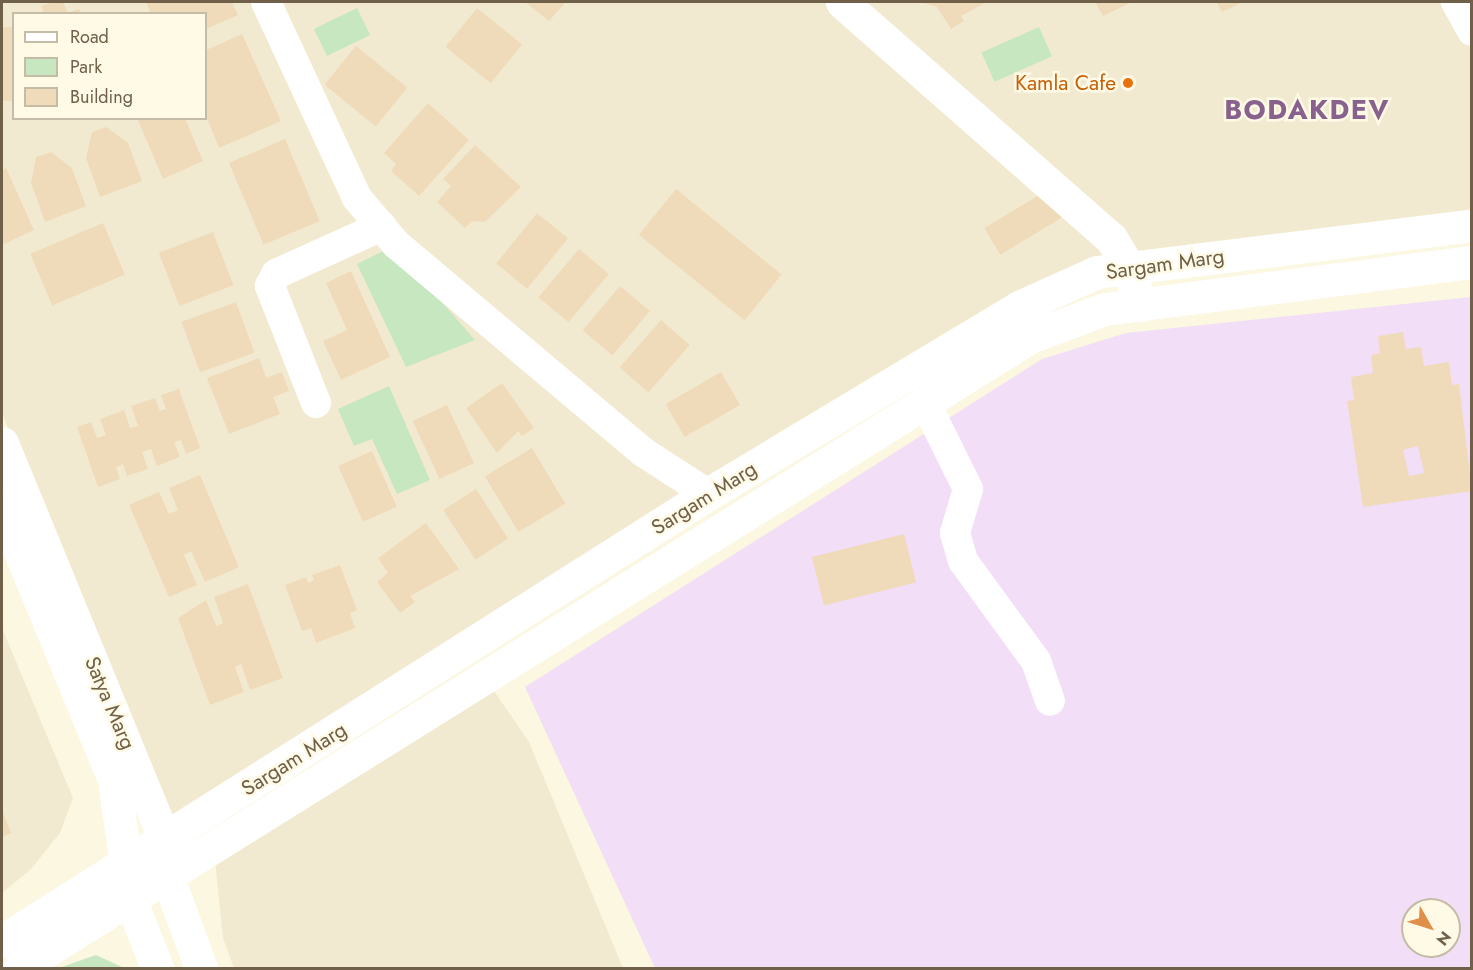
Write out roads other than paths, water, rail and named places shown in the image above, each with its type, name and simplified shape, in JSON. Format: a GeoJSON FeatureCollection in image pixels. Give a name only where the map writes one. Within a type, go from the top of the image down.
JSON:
{"type":"FeatureCollection","features":[{"type":"Feature","properties":{"kind":"main road"},"geometry":{"type":"LineString","coordinates":[[842,2],[1093,219],[1121,250],[1140,305]]}},
{"type":"Feature","properties":{"kind":"main road","name":"Sargam Marg"},"geometry":{"type":"LineString","coordinates":[[2,941],[165,840],[708,494],[1019,307],[1097,273],[1472,225]]}},
{"type":"Feature","properties":{"kind":"main road","name":"Sargam Marg"},"geometry":{"type":"LineString","coordinates":[[19,969],[168,878],[1030,337],[1104,309],[1472,262]]}},
{"type":"Feature","properties":{"kind":"main road","name":"Satya Marg"},"geometry":{"type":"LineString","coordinates":[[2,443],[165,840],[168,878],[201,969]]}},
{"type":"Feature","properties":{"kind":"main road","name":"Satya Marg"},"geometry":{"type":"LineString","coordinates":[[2,508],[114,780],[128,863],[131,901],[157,969]]}},
{"type":"Feature","properties":{"kind":"street"},"geometry":{"type":"LineString","coordinates":[[266,2],[352,188],[382,226],[643,452],[708,494]]}},
{"type":"Feature","properties":{"kind":"street"},"geometry":{"type":"LineString","coordinates":[[1456,2],[1472,31]]}},
{"type":"Feature","properties":{"kind":"street"},"geometry":{"type":"LineString","coordinates":[[316,403],[270,286],[276,274],[382,226]]}},
{"type":"Feature","properties":{"kind":"street"},"geometry":{"type":"LineString","coordinates":[[925,402],[968,489],[955,533],[963,561],[1036,661],[1050,700]]}},
{"type":"Feature","properties":{"kind":"place","name":"Kamla Cafe"},"geometry":{"type":"Point","coordinates":[1128,83]}},
{"type":"Feature","properties":{"kind":"district","name":"BODAKDEV"},"geometry":{"type":"Point","coordinates":[1307,110]}}]}
